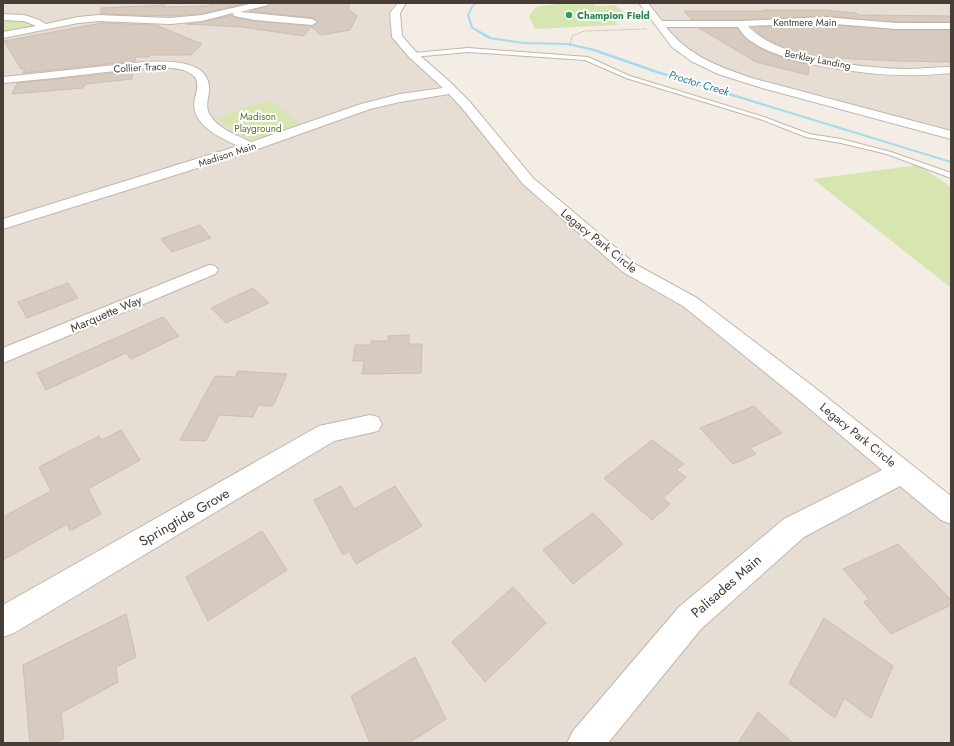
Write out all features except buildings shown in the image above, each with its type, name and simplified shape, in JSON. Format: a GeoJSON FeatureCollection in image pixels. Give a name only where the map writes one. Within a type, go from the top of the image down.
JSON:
{"type":"FeatureCollection","features":[{"type":"Feature","properties":{"kind":"street"},"geometry":{"type":"LineString","coordinates":[[3,35],[99,18],[170,21],[202,18],[265,3]]}},
{"type":"Feature","properties":{"kind":"street","name":"Legacy Park Circle"},"geometry":{"type":"LineString","coordinates":[[402,3],[396,13],[397,38],[466,105],[528,181],[630,268],[690,302],[806,392],[951,512]]}},
{"type":"Feature","properties":{"kind":"street"},"geometry":{"type":"LineString","coordinates":[[643,3],[659,24],[663,32],[681,50],[711,67],[731,75],[951,135]]}},
{"type":"Feature","properties":{"kind":"street"},"geometry":{"type":"LineString","coordinates":[[230,12],[255,17],[312,22]]}},
{"type":"Feature","properties":{"kind":"street"},"geometry":{"type":"LineString","coordinates":[[3,17],[21,17],[35,21],[44,27]]}},
{"type":"Feature","properties":{"kind":"street","name":"Kentmere Main"},"geometry":{"type":"LineString","coordinates":[[659,24],[741,24],[824,20],[896,26],[951,26]]}},
{"type":"Feature","properties":{"kind":"street","name":"Berkley Landing"},"geometry":{"type":"LineString","coordinates":[[741,24],[753,38],[768,47],[788,54],[908,76],[951,70]]}},
{"type":"Feature","properties":{"kind":"street","name":"Collier Trace"},"geometry":{"type":"LineString","coordinates":[[3,80],[134,66],[162,65],[185,67],[199,72],[203,78],[203,90],[199,102],[204,117],[213,126],[250,147]]}},
{"type":"Feature","properties":{"kind":"street","name":"Madison Main"},"geometry":{"type":"LineString","coordinates":[[3,224],[117,190],[382,102],[413,95],[452,90]]}},
{"type":"Feature","properties":{"kind":"street","name":"Marquette Way"},"geometry":{"type":"LineString","coordinates":[[3,356],[86,323],[209,270]]}},
{"type":"Feature","properties":{"kind":"street","name":"Springtide Grove"},"geometry":{"type":"LineString","coordinates":[[3,622],[328,433],[370,424]]}},
{"type":"Feature","properties":{"kind":"street","name":"Palisades Main"},"geometry":{"type":"LineString","coordinates":[[585,743],[690,618],[794,528],[902,472]]}},
{"type":"Feature","properties":{"kind":"lane"},"geometry":{"type":"LineString","coordinates":[[414,55],[468,50],[586,58],[628,77],[762,118],[808,136],[841,141],[889,153],[951,176]]}},
{"type":"Feature","properties":{"kind":"path"},"geometry":{"type":"LineString","coordinates":[[570,42],[572,36],[585,31],[648,30]]}},
{"type":"Feature","properties":{"kind":"shaded area"},"geometry":{"type":"Polygon","coordinates":[[[3,3],[395,3],[390,12],[390,29],[496,143],[546,207],[645,276],[951,514],[951,743],[3,743],[3,3]]]}},
{"type":"Feature","properties":{"kind":"shaded area"},"geometry":{"type":"Polygon","coordinates":[[[641,3],[951,3],[951,135],[740,78],[690,57],[655,26],[641,3]]]}},
{"type":"Feature","properties":{"kind":"green space","name":"Champion Field"},"geometry":{"type":"Polygon","coordinates":[[[565,3],[594,3],[596,6],[614,5],[626,13],[608,14],[618,25],[535,29],[529,16],[536,7],[565,3]]]}},
{"type":"Feature","properties":{"kind":"green space"},"geometry":{"type":"Polygon","coordinates":[[[3,19],[24,21],[32,27],[3,34],[3,19]]]}},
{"type":"Feature","properties":{"kind":"green space","name":"Madison Playground"},"geometry":{"type":"Polygon","coordinates":[[[270,100],[302,125],[259,139],[248,139],[216,118],[270,100]]]}},
{"type":"Feature","properties":{"kind":"green space"},"geometry":{"type":"Polygon","coordinates":[[[918,165],[951,187],[951,288],[813,179],[918,165]]]}},
{"type":"Feature","properties":{"kind":"waterway","name":"Proctor Creek"},"geometry":{"type":"LineString","coordinates":[[476,3],[468,15],[472,27],[490,38],[523,43],[568,44],[594,50],[657,72],[951,162]]}},
{"type":"Feature","properties":{"kind":"place","name":"Champion Field"},"geometry":{"type":"Point","coordinates":[569,15]}}]}
